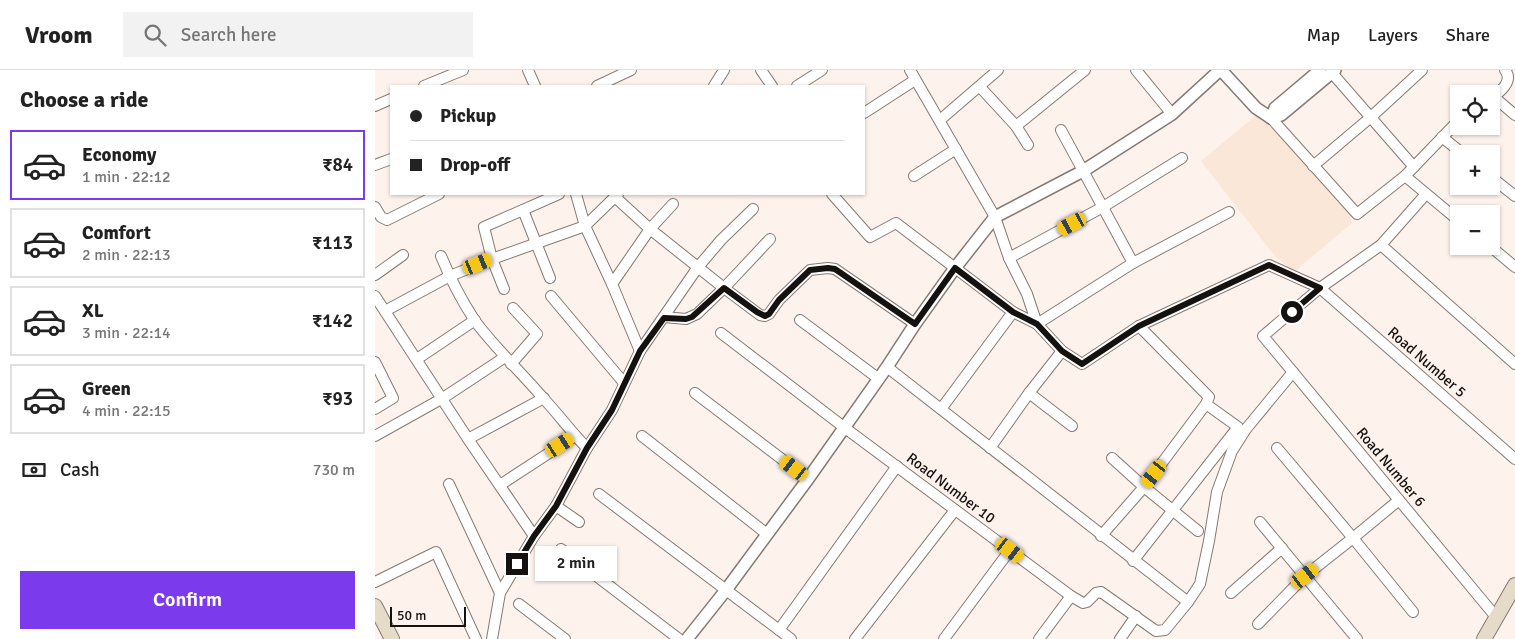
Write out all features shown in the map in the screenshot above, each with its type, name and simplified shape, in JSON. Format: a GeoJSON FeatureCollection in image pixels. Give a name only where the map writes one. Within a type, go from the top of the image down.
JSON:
{"type":"FeatureCollection","features":[{"type":"Feature","properties":{"kind":"main road"},"geometry":{"type":"LineString","coordinates":[[1484,639],[1515,585]]}},
{"type":"Feature","properties":{"kind":"main road"},"geometry":{"type":"LineString","coordinates":[[376,609],[391,639]]}},
{"type":"Feature","properties":{"kind":"street"},"geometry":{"type":"LineString","coordinates":[[426,85],[463,70]]}},
{"type":"Feature","properties":{"kind":"street"},"geometry":{"type":"LineString","coordinates":[[528,70],[535,85]]}},
{"type":"Feature","properties":{"kind":"street"},"geometry":{"type":"LineString","coordinates":[[599,85],[631,70]]}},
{"type":"Feature","properties":{"kind":"street"},"geometry":{"type":"LineString","coordinates":[[715,85],[724,70]]}},
{"type":"Feature","properties":{"kind":"street"},"geometry":{"type":"LineString","coordinates":[[761,70],[771,85]]}},
{"type":"Feature","properties":{"kind":"street"},"geometry":{"type":"LineString","coordinates":[[799,85],[822,70]]}},
{"type":"Feature","properties":{"kind":"street"},"geometry":{"type":"LineString","coordinates":[[910,70],[995,217],[1009,258],[1027,294],[1037,324]]}},
{"type":"Feature","properties":{"kind":"street"},"geometry":{"type":"LineString","coordinates":[[940,120],[998,70]]}},
{"type":"Feature","properties":{"kind":"street"},"geometry":{"type":"LineString","coordinates":[[1016,126],[1085,70]]}},
{"type":"Feature","properties":{"kind":"street"},"geometry":{"type":"LineString","coordinates":[[1136,70],[1172,114]]}},
{"type":"Feature","properties":{"kind":"street"},"geometry":{"type":"LineString","coordinates":[[687,639],[726,590],[808,479],[879,380],[915,324],[995,217],[1083,171],[1172,114],[1221,70],[1256,108],[1271,118],[1357,214],[1405,176],[1450,129]]}},
{"type":"Feature","properties":{"kind":"street"},"geometry":{"type":"LineString","coordinates":[[1271,118],[1275,108],[1320,70]]}},
{"type":"Feature","properties":{"kind":"street"},"geometry":{"type":"LineString","coordinates":[[1313,166],[1371,117],[1422,70]]}},
{"type":"Feature","properties":{"kind":"street"},"geometry":{"type":"LineString","coordinates":[[1500,91],[1509,80],[1508,73],[1505,70]]}},
{"type":"Feature","properties":{"kind":"street"},"geometry":{"type":"LineString","coordinates":[[1271,118],[1281,115],[1334,71],[1414,166]]}},
{"type":"Feature","properties":{"kind":"street"},"geometry":{"type":"LineString","coordinates":[[865,112],[915,80]]}},
{"type":"Feature","properties":{"kind":"street"},"geometry":{"type":"LineString","coordinates":[[980,86],[1016,126],[1028,145]]}},
{"type":"Feature","properties":{"kind":"street"},"geometry":{"type":"LineString","coordinates":[[375,106],[390,99]]}},
{"type":"Feature","properties":{"kind":"street"},"geometry":{"type":"LineString","coordinates":[[1500,103],[1515,115]]}},
{"type":"Feature","properties":{"kind":"street"},"geometry":{"type":"LineString","coordinates":[[1061,130],[1133,263]]}},
{"type":"Feature","properties":{"kind":"street"},"geometry":{"type":"LineString","coordinates":[[1442,137],[1452,145]]}},
{"type":"Feature","properties":{"kind":"street"},"geometry":{"type":"LineString","coordinates":[[914,176],[956,149]]}},
{"type":"Feature","properties":{"kind":"street"},"geometry":{"type":"LineString","coordinates":[[375,166],[390,158]]}},
{"type":"Feature","properties":{"kind":"street"},"geometry":{"type":"LineString","coordinates":[[1009,258],[1103,206],[1182,158]]}},
{"type":"Feature","properties":{"kind":"street"},"geometry":{"type":"LineString","coordinates":[[1405,176],[1450,214]]}},
{"type":"Feature","properties":{"kind":"street"},"geometry":{"type":"LineString","coordinates":[[1500,184],[1515,196]]}},
{"type":"Feature","properties":{"kind":"street"},"geometry":{"type":"LineString","coordinates":[[1320,288],[1381,245],[1426,194]]}},
{"type":"Feature","properties":{"kind":"street"},"geometry":{"type":"LineString","coordinates":[[375,207],[381,216],[387,220],[437,195]]}},
{"type":"Feature","properties":{"kind":"street"},"geometry":{"type":"LineString","coordinates":[[504,289],[492,259],[484,227],[557,195]]}},
{"type":"Feature","properties":{"kind":"street"},"geometry":{"type":"LineString","coordinates":[[576,195],[585,226],[640,351]]}},
{"type":"Feature","properties":{"kind":"street"},"geometry":{"type":"LineString","coordinates":[[385,311],[449,276],[585,226],[617,195],[650,229],[724,288],[765,316],[810,270],[828,268],[835,269],[915,324]]}},
{"type":"Feature","properties":{"kind":"street"},"geometry":{"type":"LineString","coordinates":[[834,195],[871,237],[896,223],[1013,312],[1037,324],[1062,351],[990,448]]}},
{"type":"Feature","properties":{"kind":"street"},"geometry":{"type":"LineString","coordinates":[[612,284],[650,229],[673,204]]}},
{"type":"Feature","properties":{"kind":"street"},"geometry":{"type":"LineString","coordinates":[[492,639],[500,593],[534,536],[556,506],[587,448],[612,410],[640,351],[699,267],[721,240],[753,209]]}},
{"type":"Feature","properties":{"kind":"street"},"geometry":{"type":"LineString","coordinates":[[523,210],[549,278]]}},
{"type":"Feature","properties":{"kind":"street"},"geometry":{"type":"LineString","coordinates":[[1037,324],[1133,263],[1229,212]]}},
{"type":"Feature","properties":{"kind":"street"},"geometry":{"type":"LineString","coordinates":[[664,318],[686,319],[692,317],[724,288],[770,239]]}},
{"type":"Feature","properties":{"kind":"street"},"geometry":{"type":"LineString","coordinates":[[1381,245],[1515,364]]}},
{"type":"Feature","properties":{"kind":"street"},"geometry":{"type":"LineString","coordinates":[[1500,254],[1515,267]]}},
{"type":"Feature","properties":{"kind":"street"},"geometry":{"type":"LineString","coordinates":[[375,275],[403,255]]}},
{"type":"Feature","properties":{"kind":"street"},"geometry":{"type":"LineString","coordinates":[[441,256],[449,276],[475,320],[508,360],[587,448]]}},
{"type":"Feature","properties":{"kind":"street","name":"Road Number 5"},"geometry":{"type":"LineString","coordinates":[[1062,351],[1082,364],[1139,326],[1269,265],[1320,288],[1515,459]]}},
{"type":"Feature","properties":{"kind":"street","name":"Road Number 6"},"geometry":{"type":"LineString","coordinates":[[1320,288],[1263,336],[1496,617]]}},
{"type":"Feature","properties":{"kind":"street"},"geometry":{"type":"LineString","coordinates":[[375,296],[534,536]]}},
{"type":"Feature","properties":{"kind":"street"},"geometry":{"type":"LineString","coordinates":[[551,296],[624,383]]}},
{"type":"Feature","properties":{"kind":"street"},"geometry":{"type":"LineString","coordinates":[[375,436],[508,360],[537,334],[513,308]]}},
{"type":"Feature","properties":{"kind":"street"},"geometry":{"type":"LineString","coordinates":[[941,409],[1013,312]]}},
{"type":"Feature","properties":{"kind":"street"},"geometry":{"type":"LineString","coordinates":[[417,359],[475,320]]}},
{"type":"Feature","properties":{"kind":"street"},"geometry":{"type":"LineString","coordinates":[[800,320],[879,380]]}},
{"type":"Feature","properties":{"kind":"street"},"geometry":{"type":"LineString","coordinates":[[1101,536],[1144,488],[1206,404],[1209,397],[1139,326]]}},
{"type":"Feature","properties":{"kind":"street","name":"Road Number 10"},"geometry":{"type":"LineString","coordinates":[[721,333],[1071,596]]}},
{"type":"Feature","properties":{"kind":"street"},"geometry":{"type":"LineString","coordinates":[[375,362],[393,398],[375,409]]}},
{"type":"Feature","properties":{"kind":"street"},"geometry":{"type":"LineString","coordinates":[[887,367],[1133,561],[1188,602]]}},
{"type":"Feature","properties":{"kind":"street"},"geometry":{"type":"LineString","coordinates":[[1039,639],[1071,596],[1083,603],[1087,602],[1096,593],[1101,592],[1155,631],[1165,630],[1200,584],[1217,492],[1232,451],[1246,429],[1293,372]]}},
{"type":"Feature","properties":{"kind":"street"},"geometry":{"type":"LineString","coordinates":[[695,393],[808,479]]}},
{"type":"Feature","properties":{"kind":"street"},"geometry":{"type":"LineString","coordinates":[[1029,393],[1072,426]]}},
{"type":"Feature","properties":{"kind":"street"},"geometry":{"type":"LineString","coordinates":[[468,439],[543,398]]}},
{"type":"Feature","properties":{"kind":"street"},"geometry":{"type":"LineString","coordinates":[[1133,561],[1237,427],[1206,404]]}},
{"type":"Feature","properties":{"kind":"street"},"geometry":{"type":"LineString","coordinates":[[500,485],[575,436]]}},
{"type":"Feature","properties":{"kind":"street"},"geometry":{"type":"LineString","coordinates":[[642,436],[767,534]]}},
{"type":"Feature","properties":{"kind":"street"},"geometry":{"type":"LineString","coordinates":[[1277,448],[1413,612]]}},
{"type":"Feature","properties":{"kind":"street"},"geometry":{"type":"LineString","coordinates":[[1112,458],[1144,488],[1198,531]]}},
{"type":"Feature","properties":{"kind":"street"},"geometry":{"type":"LineString","coordinates":[[779,630],[897,466]]}},
{"type":"Feature","properties":{"kind":"street"},"geometry":{"type":"LineString","coordinates":[[449,484],[500,593]]}},
{"type":"Feature","properties":{"kind":"street"},"geometry":{"type":"LineString","coordinates":[[599,494],[791,639]]}},
{"type":"Feature","properties":{"kind":"street"},"geometry":{"type":"LineString","coordinates":[[1259,624],[1305,576],[1399,500]]}},
{"type":"Feature","properties":{"kind":"street"},"geometry":{"type":"LineString","coordinates":[[556,506],[579,522]]}},
{"type":"Feature","properties":{"kind":"street"},"geometry":{"type":"LineString","coordinates":[[855,639],[955,510]]}},
{"type":"Feature","properties":{"kind":"street"},"geometry":{"type":"LineString","coordinates":[[1260,522],[1357,639]]}},
{"type":"Feature","properties":{"kind":"street"},"geometry":{"type":"LineString","coordinates":[[1231,593],[1282,548]]}},
{"type":"Feature","properties":{"kind":"street"},"geometry":{"type":"LineString","coordinates":[[561,549],[679,639]]}},
{"type":"Feature","properties":{"kind":"street"},"geometry":{"type":"LineString","coordinates":[[944,639],[1010,550]]}},
{"type":"Feature","properties":{"kind":"street"},"geometry":{"type":"LineString","coordinates":[[375,582],[436,552],[476,639]]}},
{"type":"Feature","properties":{"kind":"street"},"geometry":{"type":"LineString","coordinates":[[519,604],[565,639]]}},
{"type":"Feature","properties":{"kind":"street"},"geometry":{"type":"LineString","coordinates":[[1120,639],[1136,616]]}},
{"type":"Feature","properties":{"kind":"shaded area"},"geometry":{"type":"Polygon","coordinates":[[[1255,116],[1269,119],[1350,215],[1352,223],[1294,272],[1274,255],[1201,161],[1255,116]]]}},
{"type":"Feature","properties":{"kind":"route"},"geometry":{"type":"LineString","coordinates":[[517,564],[534,536],[556,506],[587,448],[612,410],[640,351],[664,318],[686,319],[692,317],[724,288],[760,315],[765,316],[810,270],[820,268],[835,269],[915,324],[955,268],[1013,312],[1037,324],[1062,351],[1082,364],[1139,326],[1269,265],[1320,288],[1292,312]]}}]}
